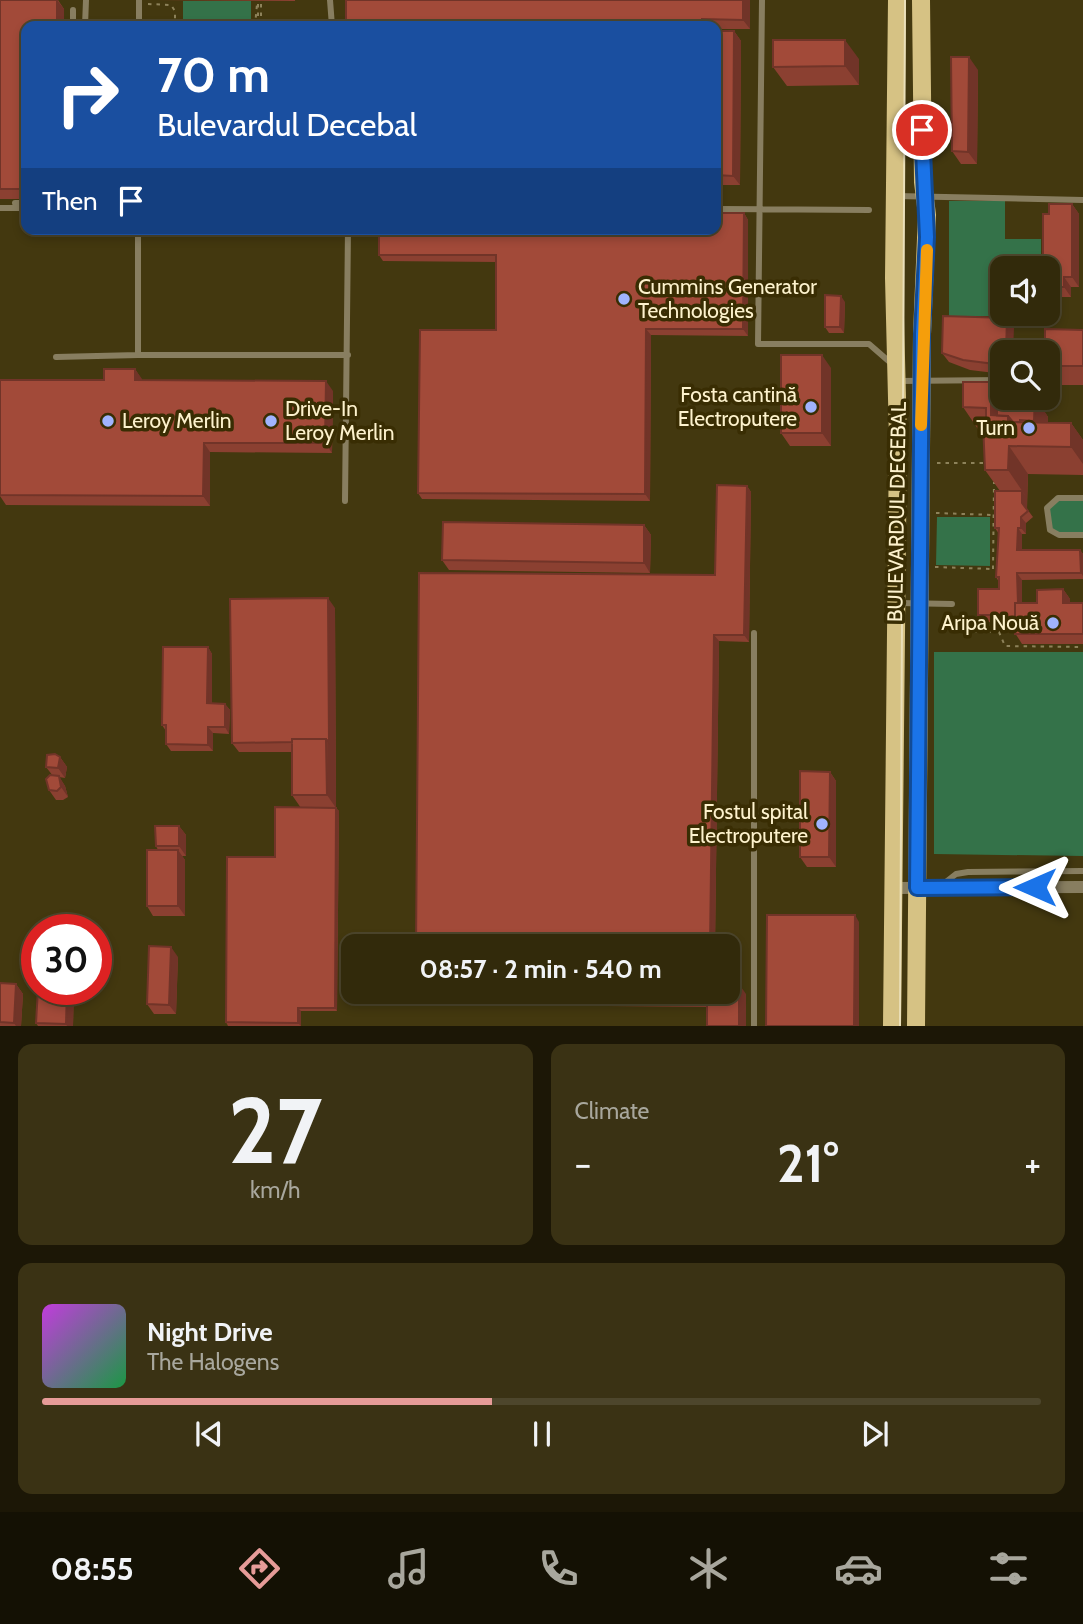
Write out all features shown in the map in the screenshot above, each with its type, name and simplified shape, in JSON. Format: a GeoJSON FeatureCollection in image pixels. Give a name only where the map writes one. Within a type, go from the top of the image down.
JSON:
{"type":"FeatureCollection","features":[{"type":"Feature","properties":{"kind":"main road","name":"BULEVARDUL DECEBAL"},"geometry":{"type":"LineString","coordinates":[[892,1026],[897,603],[897,0]]}},
{"type":"Feature","properties":{"kind":"main road","name":"BULEVARDUL DECEBAL"},"geometry":{"type":"LineString","coordinates":[[916,1026],[921,381],[926,281],[921,0]]}},
{"type":"Feature","properties":{"kind":"street"},"geometry":{"type":"LineString","coordinates":[[894,888],[1083,887]]}},
{"type":"Feature","properties":{"kind":"lane"},"geometry":{"type":"LineString","coordinates":[[85,21],[86,0]]}},
{"type":"Feature","properties":{"kind":"lane"},"geometry":{"type":"LineString","coordinates":[[139,0],[139,21]]}},
{"type":"Feature","properties":{"kind":"lane"},"geometry":{"type":"LineString","coordinates":[[330,0],[332,21]]}},
{"type":"Feature","properties":{"kind":"lane"},"geometry":{"type":"LineString","coordinates":[[762,0],[758,344],[869,344],[896,374],[921,381],[990,380]]}},
{"type":"Feature","properties":{"kind":"lane"},"geometry":{"type":"LineString","coordinates":[[73,10],[73,21]]}},
{"type":"Feature","properties":{"kind":"lane"},"geometry":{"type":"LineString","coordinates":[[895,196],[1083,200]]}},
{"type":"Feature","properties":{"kind":"lane"},"geometry":{"type":"LineString","coordinates":[[15,203],[21,205]]}},
{"type":"Feature","properties":{"kind":"lane"},"geometry":{"type":"LineString","coordinates":[[0,208],[21,206]]}},
{"type":"Feature","properties":{"kind":"lane"},"geometry":{"type":"LineString","coordinates":[[721,209],[869,211]]}},
{"type":"Feature","properties":{"kind":"lane"},"geometry":{"type":"LineString","coordinates":[[138,235],[138,355]]}},
{"type":"Feature","properties":{"kind":"lane"},"geometry":{"type":"LineString","coordinates":[[345,501],[348,235]]}},
{"type":"Feature","properties":{"kind":"lane"},"geometry":{"type":"LineString","coordinates":[[56,357],[348,355]]}},
{"type":"Feature","properties":{"kind":"lane"},"geometry":{"type":"LineString","coordinates":[[1083,498],[1058,498],[1047,508],[1046,517],[1050,530],[1059,535],[1083,535]]}},
{"type":"Feature","properties":{"kind":"lane"},"geometry":{"type":"LineString","coordinates":[[897,603],[952,604]]}},
{"type":"Feature","properties":{"kind":"lane"},"geometry":{"type":"LineString","coordinates":[[754,633],[754,1026]]}},
{"type":"Feature","properties":{"kind":"lane"},"geometry":{"type":"LineString","coordinates":[[940,888],[956,874],[968,872],[1083,871]]}},
{"type":"Feature","properties":{"kind":"path"},"geometry":{"type":"LineString","coordinates":[[147,0],[147,4],[171,5],[175,11],[175,21]]}},
{"type":"Feature","properties":{"kind":"path"},"geometry":{"type":"LineString","coordinates":[[255,21],[255,4],[258,4],[258,17],[261,17],[261,0]]}},
{"type":"Feature","properties":{"kind":"path"},"geometry":{"type":"LineString","coordinates":[[937,463],[994,463]]}},
{"type":"Feature","properties":{"kind":"path"},"geometry":{"type":"LineString","coordinates":[[993,569],[994,476]]}},
{"type":"Feature","properties":{"kind":"path"},"geometry":{"type":"LineString","coordinates":[[928,513],[1000,515]]}},
{"type":"Feature","properties":{"kind":"path"},"geometry":{"type":"LineString","coordinates":[[927,567],[1000,569]]}},
{"type":"Feature","properties":{"kind":"path"},"geometry":{"type":"LineString","coordinates":[[952,618],[961,629],[971,632],[999,632],[1005,646],[1083,647]]}},
{"type":"Feature","properties":{"kind":"green space"},"geometry":{"type":"Polygon","coordinates":[[[183,1],[251,1],[251,21],[183,21],[183,1]]]}},
{"type":"Feature","properties":{"kind":"green space"},"geometry":{"type":"Polygon","coordinates":[[[949,201],[1005,201],[1005,239],[1041,239],[1041,256],[990,256],[990,316],[949,316],[949,201]]]}},
{"type":"Feature","properties":{"kind":"green space"},"geometry":{"type":"Polygon","coordinates":[[[1058,498],[1083,498],[1083,535],[1059,535],[1050,530],[1047,508],[1058,498]]]}},
{"type":"Feature","properties":{"kind":"green space"},"geometry":{"type":"Polygon","coordinates":[[[937,517],[990,517],[990,566],[936,565],[937,517]]]}},
{"type":"Feature","properties":{"kind":"green space"},"geometry":{"type":"Polygon","coordinates":[[[934,652],[1083,652],[1083,856],[934,854],[934,652]]]}},
{"type":"Feature","properties":{"kind":"building"},"geometry":{"type":"Polygon","coordinates":[[[0,0],[57,0],[57,21],[21,21],[21,189],[0,189],[0,0]]]}},
{"type":"Feature","properties":{"kind":"building"},"geometry":{"type":"Polygon","coordinates":[[[346,0],[743,0],[743,20],[346,21],[346,0]]]}},
{"type":"Feature","properties":{"kind":"building"},"geometry":{"type":"Polygon","coordinates":[[[721,31],[734,31],[733,176],[721,175],[721,31]]]}},
{"type":"Feature","properties":{"kind":"building"},"geometry":{"type":"Polygon","coordinates":[[[773,40],[845,40],[845,66],[773,67],[773,40]]]}},
{"type":"Feature","properties":{"kind":"building"},"geometry":{"type":"Polygon","coordinates":[[[951,57],[969,57],[968,152],[952,151],[951,57]]]}},
{"type":"Feature","properties":{"kind":"building"},"geometry":{"type":"Polygon","coordinates":[[[1049,204],[1072,204],[1072,277],[1064,277],[1064,287],[1060,287],[1060,256],[1043,256],[1043,214],[1049,214],[1049,204]]]}},
{"type":"Feature","properties":{"kind":"building","name":"Cummins Generator Technologies"},"geometry":{"type":"Polygon","coordinates":[[[721,213],[744,213],[743,329],[646,329],[645,494],[418,493],[420,330],[496,330],[496,255],[379,255],[379,235],[721,235],[721,213]]]}},
{"type":"Feature","properties":{"kind":"building"},"geometry":{"type":"Polygon","coordinates":[[[825,295],[841,296],[840,327],[825,327],[825,295]]]}},
{"type":"Feature","properties":{"kind":"building"},"geometry":{"type":"Polygon","coordinates":[[[943,316],[990,317],[990,326],[1007,326],[1006,340],[990,340],[990,363],[963,360],[942,353],[943,316]]]}},
{"type":"Feature","properties":{"kind":"building"},"geometry":{"type":"Polygon","coordinates":[[[1045,329],[1083,330],[1083,366],[1060,366],[1060,340],[1045,340],[1045,329]]]}},
{"type":"Feature","properties":{"kind":"building","name":"Fosta cantină Electroputere"},"geometry":{"type":"Polygon","coordinates":[[[781,355],[822,355],[822,433],[781,433],[781,355]]]}},
{"type":"Feature","properties":{"kind":"building","name":"Leroy Merlin"},"geometry":{"type":"Polygon","coordinates":[[[104,369],[135,369],[135,380],[326,381],[325,443],[204,443],[203,496],[0,495],[0,380],[104,380],[104,369]]]}},
{"type":"Feature","properties":{"kind":"building"},"geometry":{"type":"Polygon","coordinates":[[[963,382],[990,382],[991,415],[1008,416],[1008,422],[1071,423],[1071,447],[1009,446],[1008,470],[985,470],[983,422],[986,422],[986,408],[963,407],[963,382]]]}},
{"type":"Feature","properties":{"kind":"building"},"geometry":{"type":"Polygon","coordinates":[[[997,410],[1034,410],[1034,421],[1013,422],[1008,416],[997,416],[997,410]]]}},
{"type":"Feature","properties":{"kind":"building"},"geometry":{"type":"Polygon","coordinates":[[[717,485],[747,486],[744,635],[714,635],[710,934],[416,934],[419,573],[715,575],[717,485]]]}},
{"type":"Feature","properties":{"kind":"building"},"geometry":{"type":"Polygon","coordinates":[[[995,491],[1022,491],[1022,503],[1028,511],[1021,517],[1017,550],[1080,550],[1081,573],[1017,573],[1018,603],[1015,603],[1015,626],[1004,627],[1004,615],[978,615],[978,589],[999,589],[999,577],[996,577],[999,528],[995,528],[995,491]]]}},
{"type":"Feature","properties":{"kind":"building"},"geometry":{"type":"Polygon","coordinates":[[[443,522],[644,525],[644,563],[442,560],[443,522]]]}},
{"type":"Feature","properties":{"kind":"building","name":"Aripa Nouă"},"geometry":{"type":"Polygon","coordinates":[[[1063,589],[1063,603],[1083,603],[1083,634],[1015,634],[1015,603],[1037,603],[1037,590],[1063,589]]]}},
{"type":"Feature","properties":{"kind":"building"},"geometry":{"type":"Polygon","coordinates":[[[328,598],[329,742],[326,739],[292,739],[292,742],[232,743],[230,599],[328,598]]]}},
{"type":"Feature","properties":{"kind":"building"},"geometry":{"type":"Polygon","coordinates":[[[163,647],[208,647],[207,703],[225,704],[225,727],[208,727],[208,745],[166,744],[166,725],[162,725],[163,647]]]}},
{"type":"Feature","properties":{"kind":"building"},"geometry":{"type":"Polygon","coordinates":[[[292,739],[326,739],[327,795],[292,795],[292,739]]]}},
{"type":"Feature","properties":{"kind":"building"},"geometry":{"type":"Polygon","coordinates":[[[55,754],[60,757],[58,768],[46,767],[47,755],[55,754]]]}},
{"type":"Feature","properties":{"kind":"building","name":"Fostul spital Electroputere"},"geometry":{"type":"Polygon","coordinates":[[[800,771],[830,772],[829,857],[800,857],[800,771]]]}},
{"type":"Feature","properties":{"kind":"building"},"geometry":{"type":"Polygon","coordinates":[[[50,775],[59,776],[61,787],[57,791],[49,790],[46,779],[50,775]]]}},
{"type":"Feature","properties":{"kind":"building"},"geometry":{"type":"Polygon","coordinates":[[[275,807],[336,808],[335,1008],[298,1008],[298,1023],[226,1022],[227,857],[275,857],[275,807]]]}},
{"type":"Feature","properties":{"kind":"building"},"geometry":{"type":"Polygon","coordinates":[[[155,826],[179,826],[179,846],[156,846],[155,826]]]}},
{"type":"Feature","properties":{"kind":"building"},"geometry":{"type":"Polygon","coordinates":[[[147,850],[178,850],[178,906],[147,906],[147,850]]]}},
{"type":"Feature","properties":{"kind":"building"},"geometry":{"type":"Polygon","coordinates":[[[767,915],[855,915],[854,1026],[766,1026],[767,915]]]}},
{"type":"Feature","properties":{"kind":"building"},"geometry":{"type":"Polygon","coordinates":[[[149,946],[171,947],[169,1005],[147,1004],[149,946]]]}},
{"type":"Feature","properties":{"kind":"building"},"geometry":{"type":"Polygon","coordinates":[[[0,983],[16,984],[14,1023],[0,1022],[0,983]]]}},
{"type":"Feature","properties":{"kind":"building"},"geometry":{"type":"Polygon","coordinates":[[[707,1004],[739,1004],[739,1026],[707,1026],[707,1004]]]}},
{"type":"Feature","properties":{"kind":"building"},"geometry":{"type":"Polygon","coordinates":[[[37,1005],[67,1005],[66,1024],[36,1023],[37,1005]]]}},
{"type":"Feature","properties":{"kind":"tram line"},"geometry":{"type":"LineString","coordinates":[[900,1026],[905,0]]}},
{"type":"Feature","properties":{"kind":"slow traffic"},"geometry":{"type":"LineString","coordinates":[[921,425],[922,334],[927,250]]}},
{"type":"Feature","properties":{"kind":"place","name":"Cummins Generator Technologies"},"geometry":{"type":"Point","coordinates":[624,299]}},
{"type":"Feature","properties":{"kind":"place","name":"Fosta cantină Electroputere"},"geometry":{"type":"Point","coordinates":[811,407]}},
{"type":"Feature","properties":{"kind":"place","name":"Leroy Merlin"},"geometry":{"type":"Point","coordinates":[108,421]}},
{"type":"Feature","properties":{"kind":"place","name":"Drive-In Leroy Merlin"},"geometry":{"type":"Point","coordinates":[271,421]}},
{"type":"Feature","properties":{"kind":"place","name":"Turn"},"geometry":{"type":"Point","coordinates":[1029,428]}},
{"type":"Feature","properties":{"kind":"place","name":"Aripa Nouă"},"geometry":{"type":"Point","coordinates":[1053,623]}},
{"type":"Feature","properties":{"kind":"place","name":"Fostul spital Electroputere"},"geometry":{"type":"Point","coordinates":[822,824]}},
{"type":"Feature","properties":{"kind":"route"},"geometry":{"type":"LineString","coordinates":[[922,130],[927,237],[922,334],[917,888],[1035,887]]}}]}
